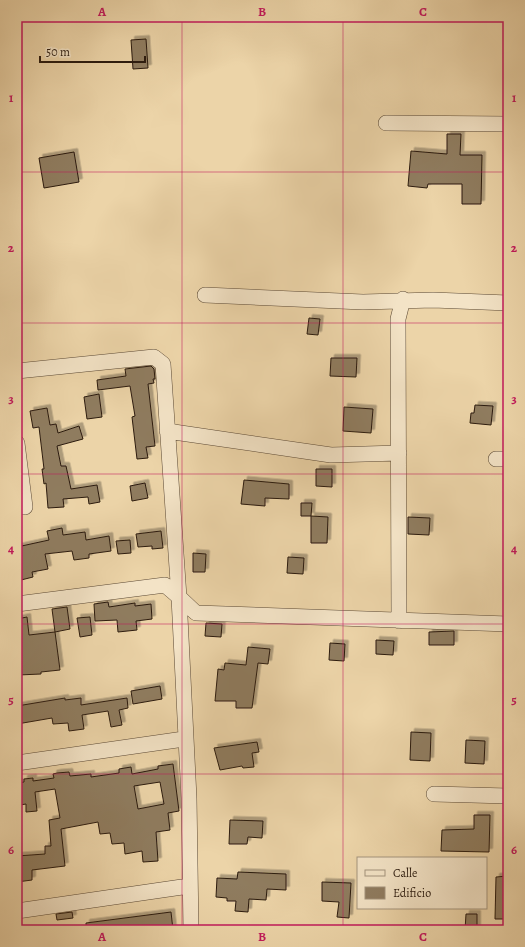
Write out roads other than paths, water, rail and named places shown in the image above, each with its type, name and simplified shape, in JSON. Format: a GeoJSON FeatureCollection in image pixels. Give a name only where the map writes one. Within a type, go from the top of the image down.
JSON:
{"type":"FeatureCollection","features":[{"type":"Feature","properties":{"kind":"street"},"geometry":{"type":"LineString","coordinates":[[386,123],[508,124]]}},
{"type":"Feature","properties":{"kind":"street"},"geometry":{"type":"LineString","coordinates":[[205,295],[363,302],[403,299],[508,303]]}},
{"type":"Feature","properties":{"kind":"street"},"geometry":{"type":"LineString","coordinates":[[399,620],[398,319],[403,299]]}},
{"type":"Feature","properties":{"kind":"street"},"geometry":{"type":"LineString","coordinates":[[17,371],[154,356],[163,364],[179,597],[184,739],[189,798],[189,886],[191,930]]}},
{"type":"Feature","properties":{"kind":"street"},"geometry":{"type":"LineString","coordinates":[[168,431],[331,455],[399,453]]}},
{"type":"Feature","properties":{"kind":"street"},"geometry":{"type":"LineString","coordinates":[[17,443],[26,507]]}},
{"type":"Feature","properties":{"kind":"street"},"geometry":{"type":"LineString","coordinates":[[17,604],[165,585],[196,613],[508,624]]}},
{"type":"Feature","properties":{"kind":"street"},"geometry":{"type":"LineString","coordinates":[[17,763],[184,739]]}},
{"type":"Feature","properties":{"kind":"street"},"geometry":{"type":"LineString","coordinates":[[434,794],[508,796]]}},
{"type":"Feature","properties":{"kind":"street"},"geometry":{"type":"LineString","coordinates":[[17,911],[189,886]]}}]}
